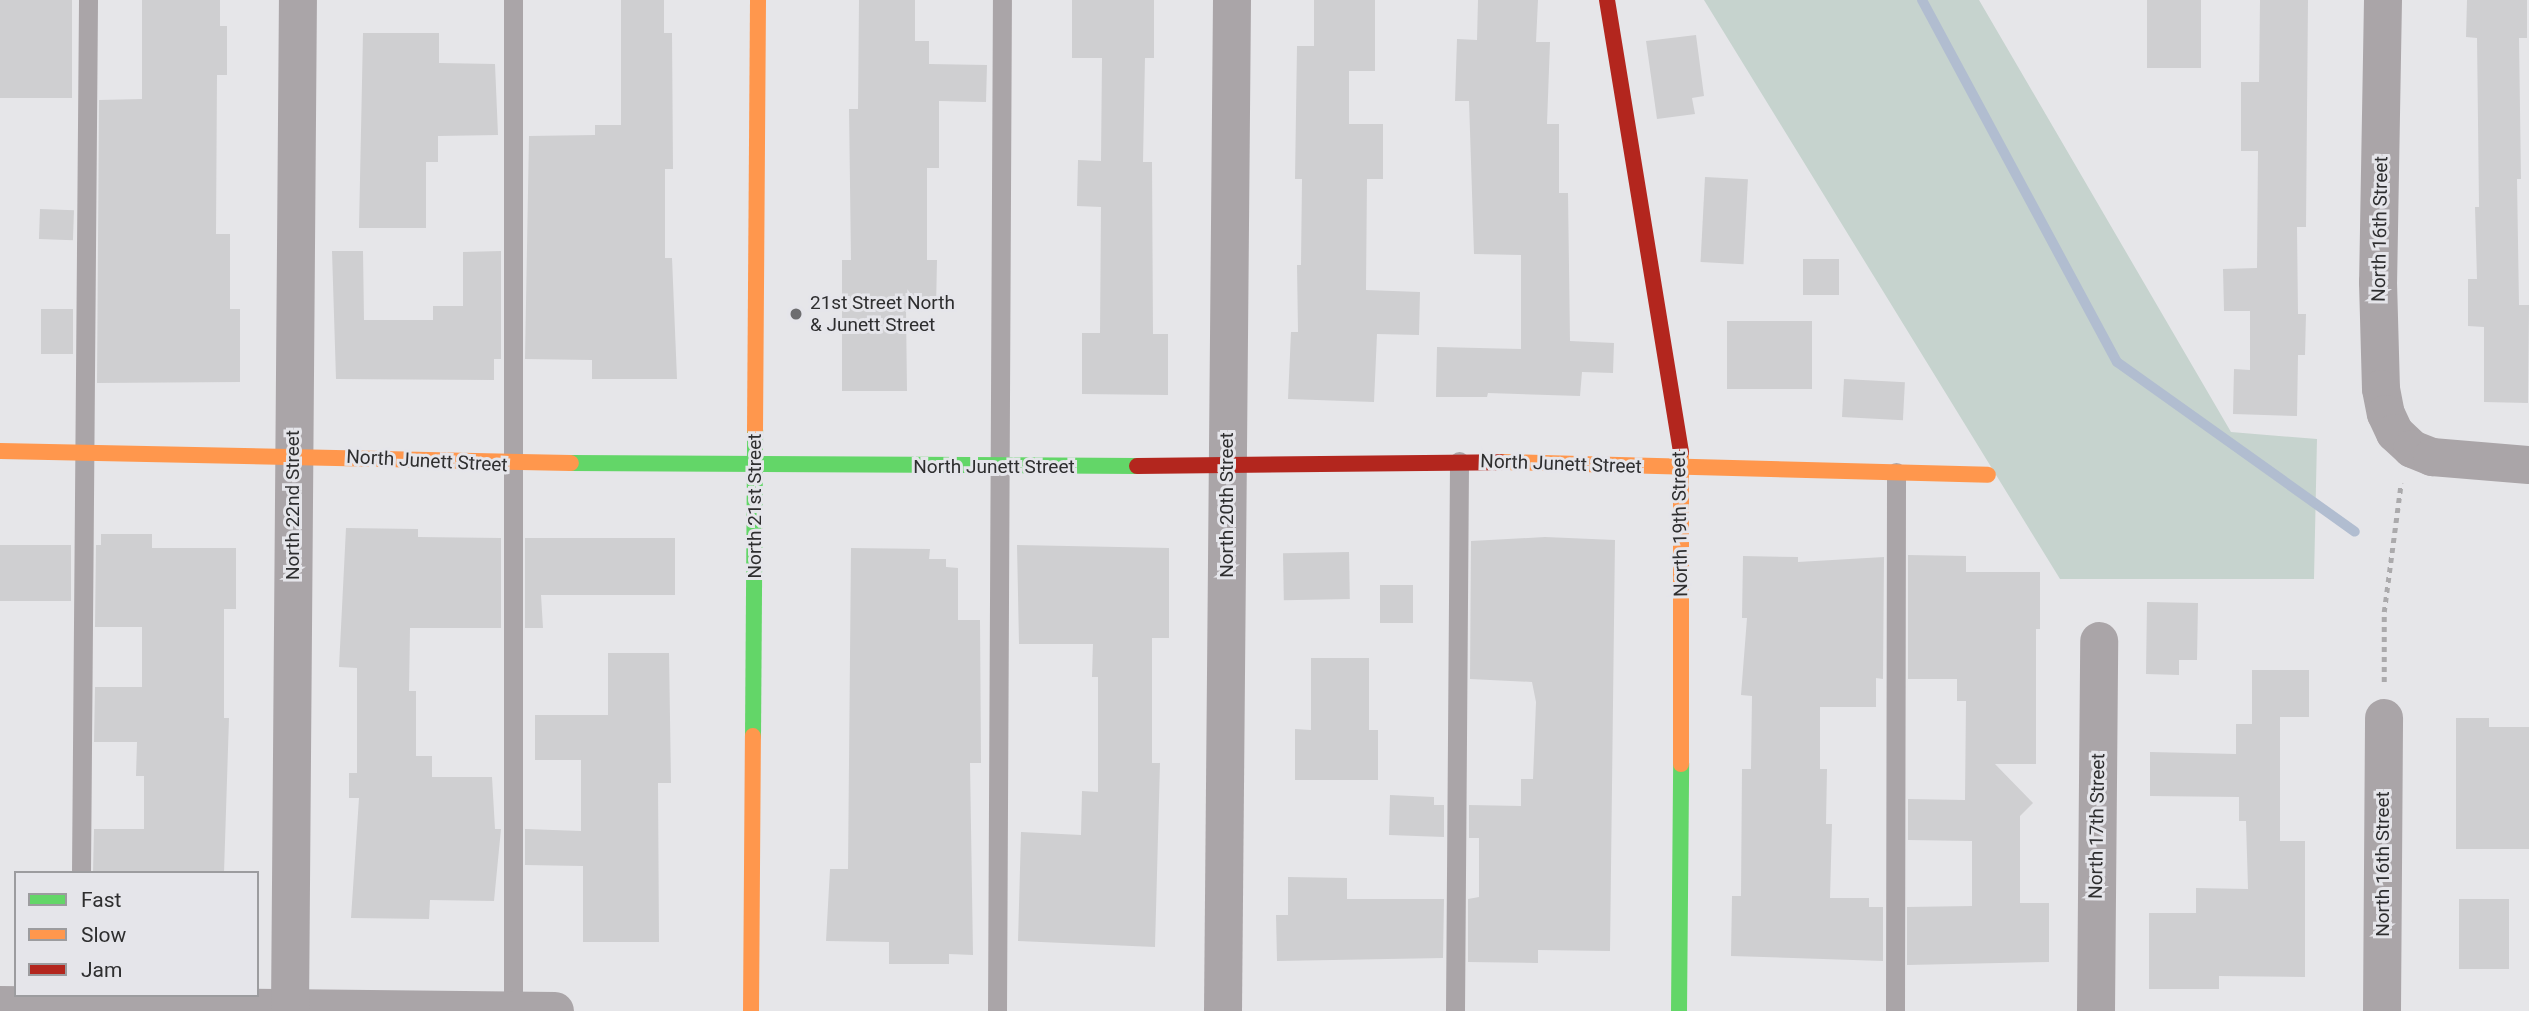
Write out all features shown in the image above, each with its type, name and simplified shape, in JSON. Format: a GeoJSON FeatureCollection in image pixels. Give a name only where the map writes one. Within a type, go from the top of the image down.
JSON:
{"type":"FeatureCollection","features":[{"type":"Feature","properties":{"kind":"street","name":"North 22nd Street"},"geometry":{"type":"LineString","coordinates":[[290,1009],[298,0]]}},
{"type":"Feature","properties":{"kind":"street","name":"North 21st Street"},"geometry":{"type":"LineString","coordinates":[[751,1011],[758,0]]}},
{"type":"Feature","properties":{"kind":"street","name":"North 20th Street"},"geometry":{"type":"LineString","coordinates":[[1223,1011],[1232,0]]}},
{"type":"Feature","properties":{"kind":"street","name":"North 19th Street"},"geometry":{"type":"LineString","coordinates":[[1607,0],[1683,467],[1679,1011]]}},
{"type":"Feature","properties":{"kind":"street","name":"North 16th Street"},"geometry":{"type":"LineString","coordinates":[[2384,0],[2378,282],[2381,389],[2395,433],[2412,449]]}},
{"type":"Feature","properties":{"kind":"street"},"geometry":{"type":"LineString","coordinates":[[2412,449],[2456,461],[2529,465]]}},
{"type":"Feature","properties":{"kind":"street","name":"North Junett Street"},"geometry":{"type":"LineString","coordinates":[[0,452],[293,455],[513,465],[756,467],[998,468],[1459,461],[1988,475]]}},
{"type":"Feature","properties":{"kind":"street","name":"North 17th Street"},"geometry":{"type":"LineString","coordinates":[[2096,1011],[2099,641]]}},
{"type":"Feature","properties":{"kind":"street","name":"North 16th Street"},"geometry":{"type":"LineString","coordinates":[[2382,1011],[2384,718]]}},
{"type":"Feature","properties":{"kind":"street"},"geometry":{"type":"LineString","coordinates":[[0,1005],[555,1011]]}},
{"type":"Feature","properties":{"kind":"lane"},"geometry":{"type":"LineString","coordinates":[[81,871],[88,0]]}},
{"type":"Feature","properties":{"kind":"lane"},"geometry":{"type":"LineString","coordinates":[[513,0],[513,1011]]}},
{"type":"Feature","properties":{"kind":"lane"},"geometry":{"type":"LineString","coordinates":[[998,1011],[998,468],[1002,0]]}},
{"type":"Feature","properties":{"kind":"lane"},"geometry":{"type":"LineString","coordinates":[[1455,1011],[1459,461]]}},
{"type":"Feature","properties":{"kind":"lane"},"geometry":{"type":"LineString","coordinates":[[1895,1011],[1896,472]]}},
{"type":"Feature","properties":{"kind":"path"},"geometry":{"type":"LineString","coordinates":[[2384,718],[2384,612],[2395,555],[2395,504],[2412,449]]}},
{"type":"Feature","properties":{"kind":"shaded area"},"geometry":{"type":"Polygon","coordinates":[[[1704,0],[1979,0],[2231,432],[2317,439],[2314,579],[2060,579],[1704,0]]]}},
{"type":"Feature","properties":{"kind":"building"},"geometry":{"type":"Polygon","coordinates":[[[0,0],[72,0],[72,98],[0,98],[0,0]]]}},
{"type":"Feature","properties":{"kind":"building"},"geometry":{"type":"Polygon","coordinates":[[[142,0],[220,0],[220,26],[227,26],[227,75],[217,75],[216,234],[230,234],[230,309],[240,309],[240,382],[97,383],[99,100],[142,99],[142,0]]]}},
{"type":"Feature","properties":{"kind":"building"},"geometry":{"type":"Polygon","coordinates":[[[621,0],[664,0],[664,33],[672,33],[673,169],[665,169],[665,258],[672,258],[677,379],[592,379],[592,360],[525,359],[529,136],[595,135],[595,125],[621,125],[621,0]]]}},
{"type":"Feature","properties":{"kind":"building"},"geometry":{"type":"Polygon","coordinates":[[[859,0],[915,0],[915,41],[929,41],[929,64],[987,65],[986,102],[939,101],[939,168],[927,168],[927,260],[937,260],[936,309],[906,309],[907,391],[842,391],[842,260],[851,260],[849,109],[858,109],[859,0]]]}},
{"type":"Feature","properties":{"kind":"building"},"geometry":{"type":"Polygon","coordinates":[[[1072,0],[1154,0],[1154,58],[1145,58],[1143,162],[1152,162],[1153,334],[1168,334],[1168,395],[1082,394],[1082,333],[1100,333],[1101,207],[1077,206],[1078,160],[1101,161],[1102,58],[1072,58],[1072,0]]]}},
{"type":"Feature","properties":{"kind":"building"},"geometry":{"type":"Polygon","coordinates":[[[1314,0],[1375,0],[1375,71],[1349,71],[1349,124],[1383,124],[1383,179],[1367,179],[1366,290],[1420,292],[1419,335],[1377,334],[1374,402],[1288,399],[1291,332],[1298,332],[1297,265],[1301,265],[1302,179],[1295,179],[1297,46],[1314,46],[1314,0]]]}},
{"type":"Feature","properties":{"kind":"building"},"geometry":{"type":"Polygon","coordinates":[[[1478,0],[1538,0],[1536,42],[1550,42],[1547,124],[1559,124],[1559,193],[1568,193],[1570,341],[1614,343],[1613,373],[1582,372],[1580,396],[1488,393],[1487,397],[1436,397],[1437,347],[1521,349],[1521,255],[1474,254],[1469,101],[1455,101],[1457,39],[1477,40],[1478,0]]]}},
{"type":"Feature","properties":{"kind":"building"},"geometry":{"type":"Polygon","coordinates":[[[2147,0],[2201,0],[2201,68],[2147,68],[2147,0]]]}},
{"type":"Feature","properties":{"kind":"building"},"geometry":{"type":"Polygon","coordinates":[[[2260,0],[2308,0],[2306,227],[2297,227],[2298,314],[2306,314],[2305,355],[2298,355],[2297,416],[2233,414],[2234,369],[2250,370],[2250,311],[2224,311],[2223,269],[2257,268],[2258,151],[2241,151],[2241,82],[2259,82],[2260,0]]]}},
{"type":"Feature","properties":{"kind":"building"},"geometry":{"type":"Polygon","coordinates":[[[2467,0],[2527,0],[2527,38],[2519,38],[2521,179],[2517,179],[2519,305],[2529,305],[2528,403],[2484,402],[2484,327],[2468,326],[2468,279],[2477,279],[2475,207],[2479,207],[2477,38],[2466,37],[2467,0]]]}},
{"type":"Feature","properties":{"kind":"building"},"geometry":{"type":"Polygon","coordinates":[[[363,33],[439,33],[439,63],[495,64],[498,135],[438,136],[438,162],[426,162],[426,228],[359,228],[363,33]]]}},
{"type":"Feature","properties":{"kind":"building"},"geometry":{"type":"Polygon","coordinates":[[[1696,35],[1704,96],[1692,98],[1695,114],[1657,119],[1646,41],[1696,35]]]}},
{"type":"Feature","properties":{"kind":"building"},"geometry":{"type":"Polygon","coordinates":[[[1705,177],[1748,179],[1743,264],[1701,262],[1705,177]]]}},
{"type":"Feature","properties":{"kind":"building"},"geometry":{"type":"Polygon","coordinates":[[[40,209],[74,210],[73,240],[39,239],[40,209]]]}},
{"type":"Feature","properties":{"kind":"building"},"geometry":{"type":"Polygon","coordinates":[[[332,251],[363,251],[364,320],[433,320],[433,306],[463,306],[463,252],[501,251],[501,359],[494,359],[494,380],[336,379],[332,251]]]}},
{"type":"Feature","properties":{"kind":"building"},"geometry":{"type":"Polygon","coordinates":[[[1803,259],[1839,259],[1839,295],[1803,295],[1803,259]]]}},
{"type":"Feature","properties":{"kind":"building"},"geometry":{"type":"Polygon","coordinates":[[[41,309],[73,309],[73,354],[41,354],[41,309]]]}},
{"type":"Feature","properties":{"kind":"building"},"geometry":{"type":"Polygon","coordinates":[[[1727,321],[1812,321],[1812,389],[1727,389],[1727,321]]]}},
{"type":"Feature","properties":{"kind":"building"},"geometry":{"type":"Polygon","coordinates":[[[1844,379],[1905,382],[1903,420],[1842,417],[1844,379]]]}},
{"type":"Feature","properties":{"kind":"building"},"geometry":{"type":"Polygon","coordinates":[[[346,528],[418,529],[418,537],[501,538],[501,628],[410,628],[409,691],[416,691],[416,756],[432,756],[432,777],[492,777],[495,829],[501,829],[494,901],[430,900],[429,919],[351,918],[359,798],[349,798],[349,773],[357,773],[357,668],[339,667],[346,528]]]}},
{"type":"Feature","properties":{"kind":"building"},"geometry":{"type":"Polygon","coordinates":[[[101,534],[152,534],[152,548],[236,548],[236,609],[224,609],[224,718],[229,718],[224,871],[93,871],[94,829],[144,829],[144,776],[136,776],[137,742],[94,742],[95,687],[142,687],[142,627],[95,627],[96,545],[101,545],[101,534]]]}},
{"type":"Feature","properties":{"kind":"building"},"geometry":{"type":"Polygon","coordinates":[[[1545,537],[1615,540],[1610,951],[1538,950],[1538,963],[1468,962],[1468,899],[1479,897],[1479,838],[1469,838],[1469,805],[1521,806],[1521,779],[1533,779],[1536,702],[1532,682],[1470,679],[1471,541],[1545,537]]]}},
{"type":"Feature","properties":{"kind":"building"},"geometry":{"type":"Polygon","coordinates":[[[525,538],[675,538],[675,595],[541,595],[543,628],[525,628],[525,538]]]}},
{"type":"Feature","properties":{"kind":"building"},"geometry":{"type":"Polygon","coordinates":[[[0,545],[71,545],[71,601],[0,601],[0,545]]]}},
{"type":"Feature","properties":{"kind":"building"},"geometry":{"type":"Polygon","coordinates":[[[1017,545],[1169,548],[1169,638],[1152,638],[1152,763],[1160,763],[1155,947],[1018,941],[1021,832],[1081,835],[1082,791],[1098,792],[1098,677],[1092,677],[1093,644],[1019,644],[1017,545]]]}},
{"type":"Feature","properties":{"kind":"building"},"geometry":{"type":"Polygon","coordinates":[[[851,548],[930,549],[929,559],[946,559],[946,567],[958,568],[958,620],[980,620],[981,763],[970,763],[973,955],[949,954],[949,964],[889,964],[889,942],[826,941],[830,869],[848,869],[851,548]]]}},
{"type":"Feature","properties":{"kind":"building"},"geometry":{"type":"Polygon","coordinates":[[[1349,552],[1350,599],[1284,600],[1283,553],[1349,552]]]}},
{"type":"Feature","properties":{"kind":"building"},"geometry":{"type":"Polygon","coordinates":[[[1908,555],[1966,556],[1966,572],[2040,572],[2040,629],[2036,629],[2036,764],[1995,764],[2033,803],[2020,816],[2020,903],[2049,903],[2049,962],[1907,965],[1907,907],[1972,906],[1972,841],[1908,840],[1908,799],[1965,800],[1966,701],[1957,701],[1957,679],[1908,679],[1908,555]]]}},
{"type":"Feature","properties":{"kind":"building"},"geometry":{"type":"Polygon","coordinates":[[[1743,556],[1798,557],[1798,562],[1884,557],[1883,679],[1876,678],[1876,707],[1820,707],[1820,769],[1827,769],[1826,824],[1832,824],[1830,898],[1869,898],[1869,907],[1883,907],[1883,961],[1731,956],[1732,896],[1741,896],[1742,769],[1751,769],[1752,696],[1741,695],[1747,618],[1742,618],[1743,556]]]}},
{"type":"Feature","properties":{"kind":"building"},"geometry":{"type":"Polygon","coordinates":[[[1380,585],[1413,585],[1413,623],[1380,623],[1380,585]]]}},
{"type":"Feature","properties":{"kind":"building"},"geometry":{"type":"Polygon","coordinates":[[[2147,602],[2198,603],[2197,660],[2179,660],[2179,675],[2146,674],[2147,602]]]}},
{"type":"Feature","properties":{"kind":"building"},"geometry":{"type":"Polygon","coordinates":[[[608,653],[669,653],[671,783],[658,783],[659,942],[583,942],[583,866],[525,865],[525,829],[581,831],[581,760],[535,760],[535,715],[608,715],[608,653]]]}},
{"type":"Feature","properties":{"kind":"building"},"geometry":{"type":"Polygon","coordinates":[[[1311,658],[1369,658],[1369,730],[1378,730],[1378,780],[1295,780],[1295,729],[1311,730],[1311,658]]]}},
{"type":"Feature","properties":{"kind":"building"},"geometry":{"type":"Polygon","coordinates":[[[2252,670],[2309,670],[2309,717],[2280,717],[2280,841],[2305,841],[2305,977],[2219,976],[2219,989],[2149,989],[2149,913],[2196,913],[2196,888],[2248,889],[2246,821],[2239,821],[2239,797],[2150,796],[2150,752],[2236,754],[2236,724],[2252,724],[2252,670]]]}},
{"type":"Feature","properties":{"kind":"building"},"geometry":{"type":"Polygon","coordinates":[[[2456,718],[2489,718],[2489,727],[2529,727],[2529,849],[2456,849],[2456,718]]]}},
{"type":"Feature","properties":{"kind":"building"},"geometry":{"type":"Polygon","coordinates":[[[1390,795],[1434,797],[1434,805],[1444,805],[1444,837],[1389,835],[1390,795]]]}},
{"type":"Feature","properties":{"kind":"building"},"geometry":{"type":"Polygon","coordinates":[[[1288,877],[1347,878],[1347,899],[1444,899],[1443,958],[1277,961],[1276,915],[1288,915],[1288,877]]]}},
{"type":"Feature","properties":{"kind":"building"},"geometry":{"type":"Polygon","coordinates":[[[2459,899],[2509,899],[2509,969],[2459,969],[2459,899]]]}},
{"type":"Feature","properties":{"kind":"waterway"},"geometry":{"type":"LineString","coordinates":[[1922,0],[2117,362],[2355,532]]}},
{"type":"Feature","properties":{"kind":"traffic: fast"},"geometry":{"type":"LineString","coordinates":[[753,736],[755,430]]}},
{"type":"Feature","properties":{"kind":"traffic: fast"},"geometry":{"type":"LineString","coordinates":[[571,463],[1137,466]]}},
{"type":"Feature","properties":{"kind":"traffic: fast"},"geometry":{"type":"LineString","coordinates":[[1679,1011],[1681,764]]}},
{"type":"Feature","properties":{"kind":"traffic: slow"},"geometry":{"type":"LineString","coordinates":[[755,430],[758,0]]}},
{"type":"Feature","properties":{"kind":"traffic: slow"},"geometry":{"type":"LineString","coordinates":[[0,451],[571,463]]}},
{"type":"Feature","properties":{"kind":"traffic: slow"},"geometry":{"type":"LineString","coordinates":[[1681,452],[1681,764]]}},
{"type":"Feature","properties":{"kind":"traffic: slow"},"geometry":{"type":"LineString","coordinates":[[1501,462],[1988,475]]}},
{"type":"Feature","properties":{"kind":"traffic: slow"},"geometry":{"type":"LineString","coordinates":[[751,1011],[753,736]]}},
{"type":"Feature","properties":{"kind":"traffic: jam"},"geometry":{"type":"LineString","coordinates":[[1607,0],[1681,452]]}},
{"type":"Feature","properties":{"kind":"traffic: jam"},"geometry":{"type":"LineString","coordinates":[[1137,466],[1501,462]]}},
{"type":"Feature","properties":{"kind":"place","name":"21st Street North & Junett Street"},"geometry":{"type":"Point","coordinates":[796,314]}}]}
